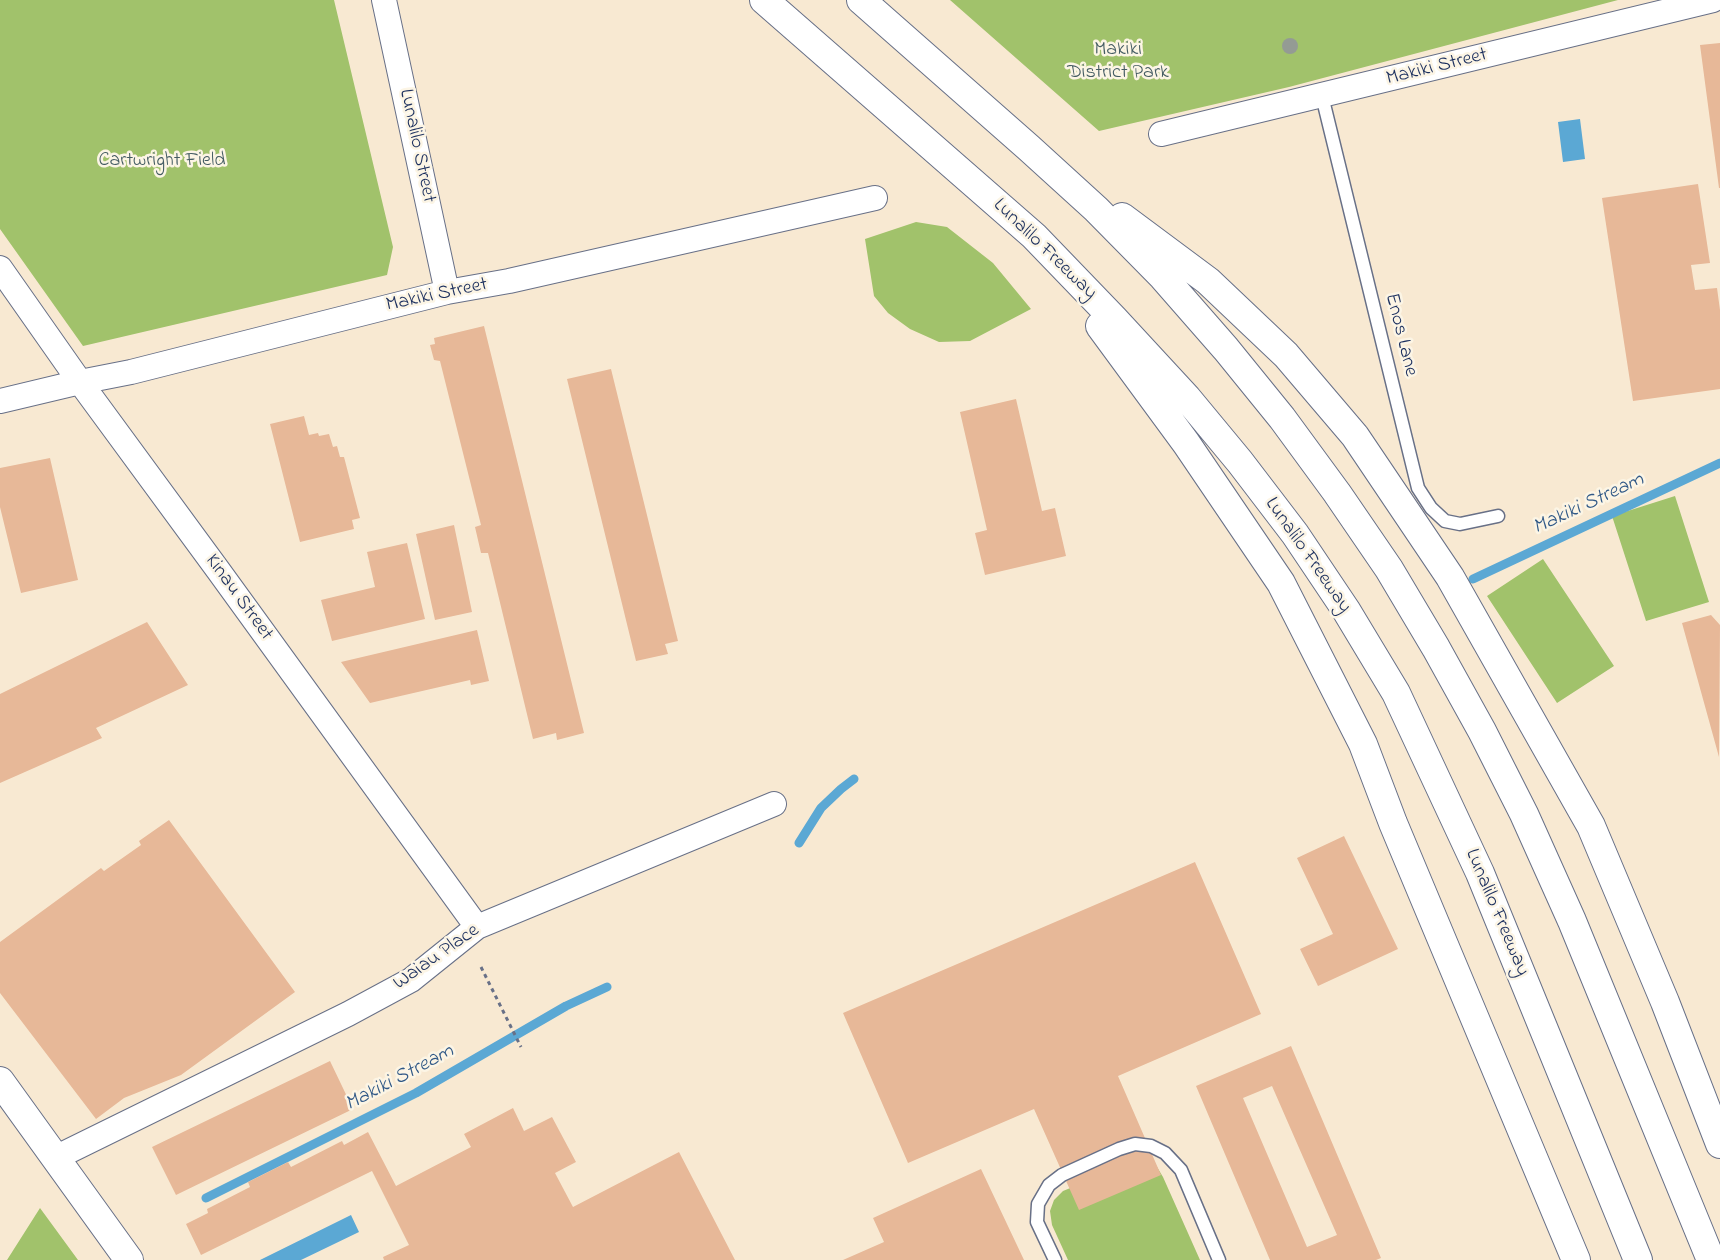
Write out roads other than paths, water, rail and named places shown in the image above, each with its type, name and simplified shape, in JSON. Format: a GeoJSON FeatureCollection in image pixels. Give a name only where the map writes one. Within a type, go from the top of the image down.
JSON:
{"type":"FeatureCollection","features":[{"type":"Feature","properties":{"kind":"main road","name":"Lunalilo Freeway"},"geometry":{"type":"LineString","coordinates":[[764,0],[1034,236],[1180,390],[1240,462],[1295,534],[1341,602],[1396,693],[1480,873],[1638,1260]]}},
{"type":"Feature","properties":{"kind":"main road"},"geometry":{"type":"LineString","coordinates":[[861,0],[1030,148],[1096,209],[1163,277],[1226,349],[1282,418],[1338,493],[1389,569],[1441,656],[1524,814],[1572,921],[1712,1260]]}},
{"type":"Feature","properties":{"kind":"main road"},"geometry":{"type":"LineString","coordinates":[[1030,148],[1208,281],[1286,355],[1355,436],[1450,576],[1591,826],[1665,1002],[1720,1144]]}},
{"type":"Feature","properties":{"kind":"main road"},"geometry":{"type":"LineString","coordinates":[[1034,236],[1186,443],[1281,583],[1364,744],[1401,840],[1576,1260]]}},
{"type":"Feature","properties":{"kind":"main road"},"geometry":{"type":"LineString","coordinates":[[0,1081],[129,1260]]}},
{"type":"Feature","properties":{"kind":"street","name":"Lunalilo Street"},"geometry":{"type":"LineString","coordinates":[[384,0],[446,292]]}},
{"type":"Feature","properties":{"kind":"street","name":"Makiki Street"},"geometry":{"type":"LineString","coordinates":[[1160,134],[1713,0]]}},
{"type":"Feature","properties":{"kind":"street","name":"Makiki Street"},"geometry":{"type":"LineString","coordinates":[[0,401],[131,372],[446,292],[509,281],[875,198]]}},
{"type":"Feature","properties":{"kind":"street","name":"Kinau Street"},"geometry":{"type":"LineString","coordinates":[[0,268],[80,382],[477,927]]}},
{"type":"Feature","properties":{"kind":"street","name":"Waiau Place"},"geometry":{"type":"LineString","coordinates":[[55,1158],[356,1010],[411,980],[477,927],[774,804]]}},
{"type":"Feature","properties":{"kind":"lane","name":"Enos Lane"},"geometry":{"type":"LineString","coordinates":[[1322,96],[1418,488],[1445,522],[1460,524],[1498,516]]}},
{"type":"Feature","properties":{"kind":"lane"},"geometry":{"type":"LineString","coordinates":[[1055,1260],[1037,1222],[1038,1204],[1048,1185],[1062,1175],[1119,1149],[1135,1144],[1150,1146],[1165,1153],[1181,1170],[1219,1260]]}},
{"type":"Feature","properties":{"kind":"water"},"geometry":{"type":"Polygon","coordinates":[[[1580,119],[1585,159],[1563,162],[1558,122],[1580,119]]]}},
{"type":"Feature","properties":{"kind":"water"},"geometry":{"type":"Polygon","coordinates":[[[351,1215],[359,1232],[301,1260],[260,1260],[351,1215]]]}},
{"type":"Feature","properties":{"kind":"waterway","name":"Makiki Stream"},"geometry":{"type":"LineString","coordinates":[[1473,579],[1720,463]]}},
{"type":"Feature","properties":{"kind":"waterway","name":"Makiki Stream"},"geometry":{"type":"LineString","coordinates":[[799,843],[821,808],[854,779]]}},
{"type":"Feature","properties":{"kind":"waterway","name":"Makiki Stream"},"geometry":{"type":"LineString","coordinates":[[206,1198],[416,1093],[566,1006],[607,987]]}},
{"type":"Feature","properties":{"kind":"park label","name":"Makiki District Park"},"geometry":{"type":"Point","coordinates":[1118,62]}},
{"type":"Feature","properties":{"kind":"park label","name":"Cartwright Field"},"geometry":{"type":"Point","coordinates":[162,162]}}]}
